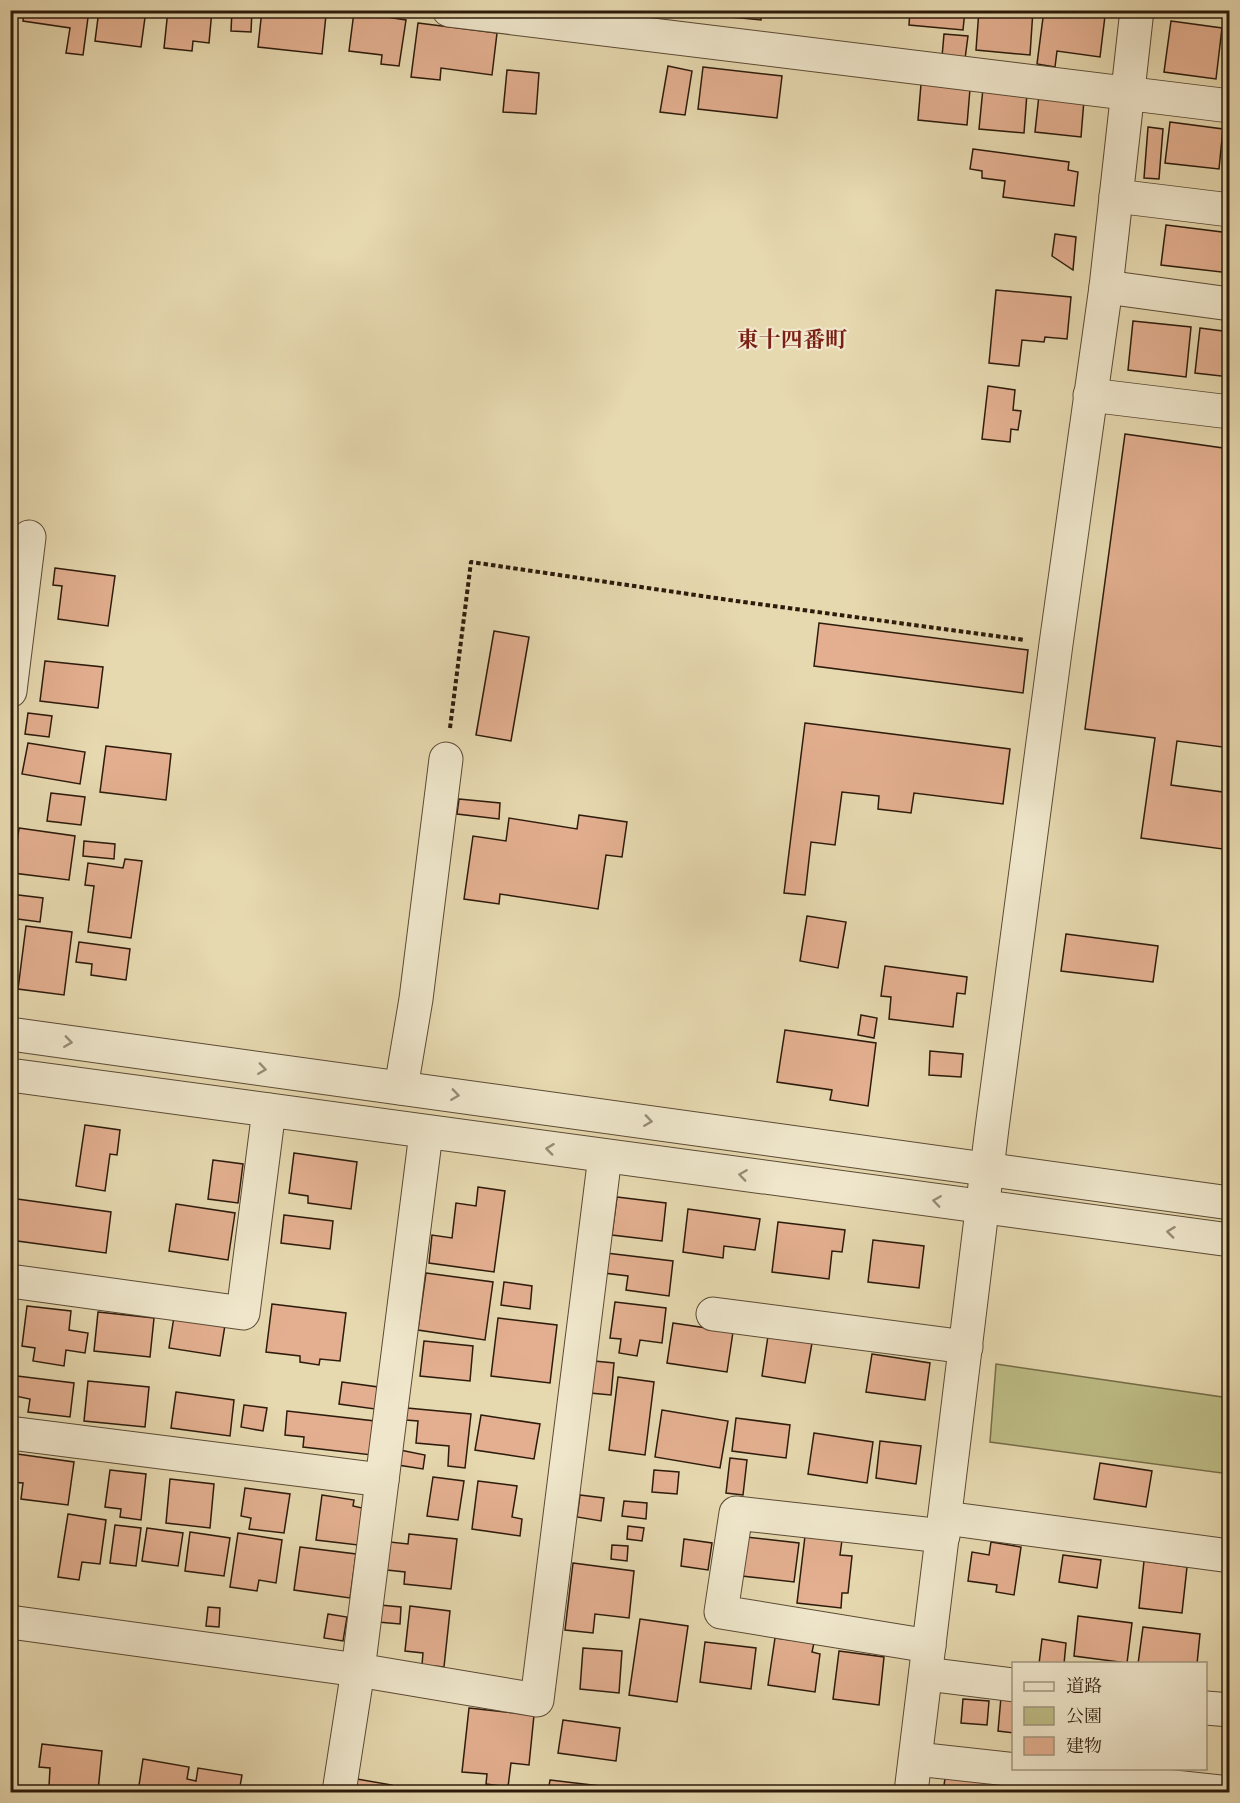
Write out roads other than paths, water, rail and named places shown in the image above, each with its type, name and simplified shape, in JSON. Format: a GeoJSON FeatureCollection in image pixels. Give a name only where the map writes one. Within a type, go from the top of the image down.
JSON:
{"type":"FeatureCollection","features":[{"type":"Feature","properties":{"kind":"street"},"geometry":{"type":"LineString","coordinates":[[448,10],[551,17],[1230,106]]}},
{"type":"Feature","properties":{"kind":"street"},"geometry":{"type":"LineString","coordinates":[[911,1792],[987,1168],[1106,287],[1137,10]]}},
{"type":"Feature","properties":{"kind":"street"},"geometry":{"type":"LineString","coordinates":[[1116,196],[1230,210]]}},
{"type":"Feature","properties":{"kind":"street"},"geometry":{"type":"LineString","coordinates":[[1106,287],[1230,304]]}},
{"type":"Feature","properties":{"kind":"street"},"geometry":{"type":"LineString","coordinates":[[1090,395],[1230,412]]}},
{"type":"Feature","properties":{"kind":"street"},"geometry":{"type":"LineString","coordinates":[[10,691],[29,537]]}},
{"type":"Feature","properties":{"kind":"street"},"geometry":{"type":"LineString","coordinates":[[401,1088],[416,999],[446,759]]}},
{"type":"Feature","properties":{"kind":"street"},"geometry":{"type":"LineString","coordinates":[[10,1034],[1230,1203]]}},
{"type":"Feature","properties":{"kind":"street"},"geometry":{"type":"LineString","coordinates":[[10,1075],[1230,1240]]}},
{"type":"Feature","properties":{"kind":"street"},"geometry":{"type":"LineString","coordinates":[[10,1281],[243,1313],[269,1110]]}},
{"type":"Feature","properties":{"kind":"street"},"geometry":{"type":"LineString","coordinates":[[339,1792],[358,1670],[426,1132]]}},
{"type":"Feature","properties":{"kind":"street"},"geometry":{"type":"LineString","coordinates":[[10,1622],[358,1670],[537,1700],[605,1156]]}},
{"type":"Feature","properties":{"kind":"street"},"geometry":{"type":"LineString","coordinates":[[713,1314],[966,1347]]}},
{"type":"Feature","properties":{"kind":"street"},"geometry":{"type":"LineString","coordinates":[[10,1433],[382,1480]]}},
{"type":"Feature","properties":{"kind":"street"},"geometry":{"type":"LineString","coordinates":[[1012,1684],[927,1660],[721,1612],[736,1514],[944,1527],[1230,1556]]}},
{"type":"Feature","properties":{"kind":"street"},"geometry":{"type":"LineString","coordinates":[[1207,1708],[1230,1710]]}},
{"type":"Feature","properties":{"kind":"street"},"geometry":{"type":"LineString","coordinates":[[915,1759],[1012,1769]]}},
{"type":"Feature","properties":{"kind":"street"},"geometry":{"type":"LineString","coordinates":[[1017,1770],[1220,1792]]}},
{"type":"Feature","properties":{"kind":"district","name":"東十四番町"},"geometry":{"type":"Point","coordinates":[792,339]}}]}
